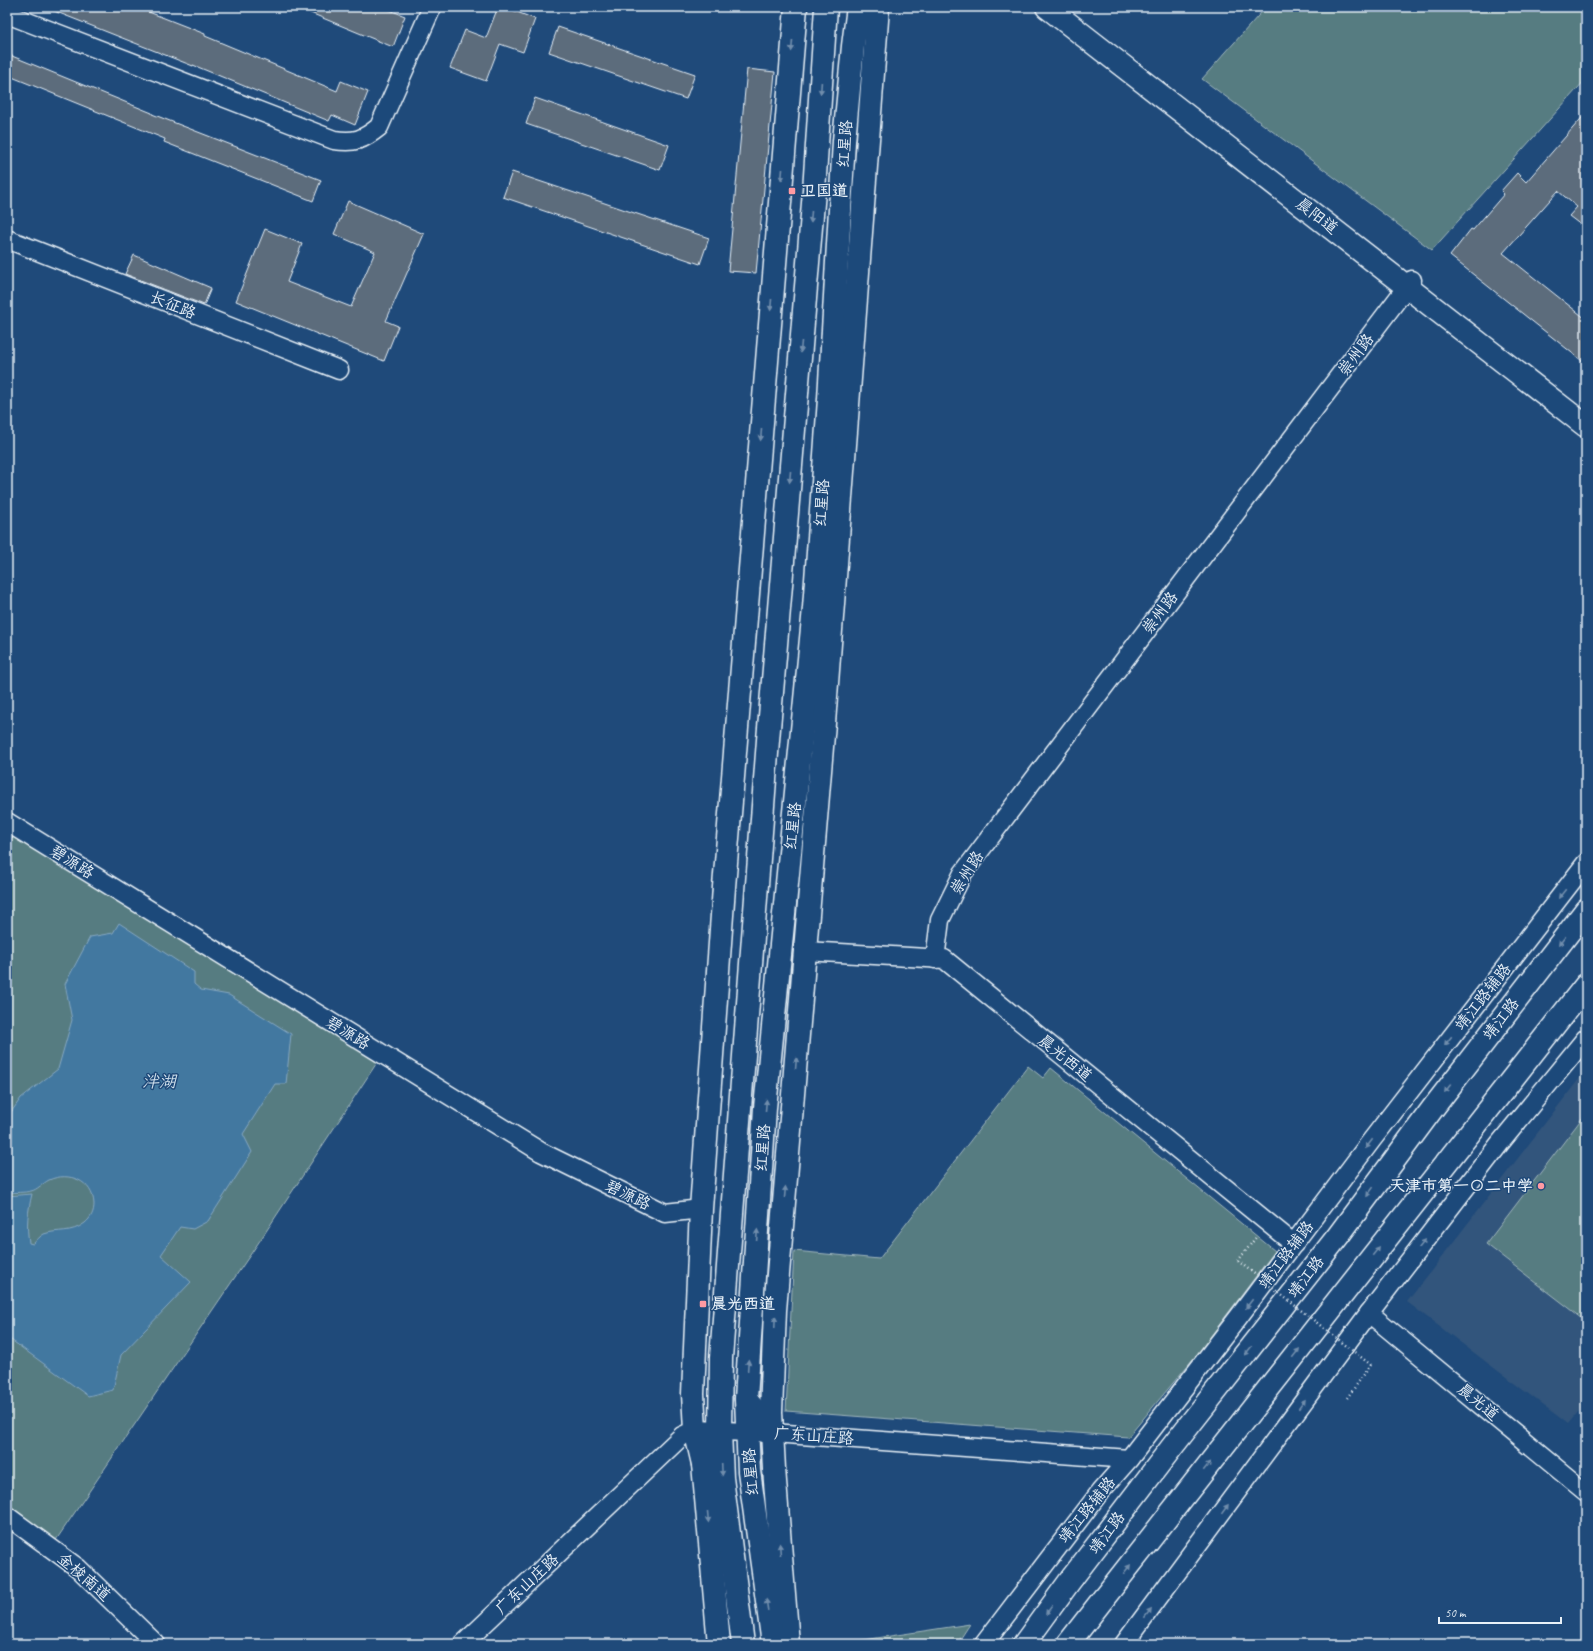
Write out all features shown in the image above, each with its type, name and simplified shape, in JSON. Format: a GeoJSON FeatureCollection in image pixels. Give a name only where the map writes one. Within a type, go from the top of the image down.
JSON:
{"type":"FeatureCollection","features":[{"type":"Feature","properties":{"kind":"main road"},"geometry":{"type":"LineString","coordinates":[[719,1644],[703,1464],[695,1430],[693,1394],[701,1209],[724,887],[796,7]]}},
{"type":"Feature","properties":{"kind":"main road","name":"红星路"},"geometry":{"type":"LineString","coordinates":[[743,1644],[722,1478],[720,1431],[721,1358],[768,732],[813,199],[826,7]]}},
{"type":"Feature","properties":{"kind":"main road","name":"红星路"},"geometry":{"type":"LineString","coordinates":[[781,1640],[749,1471],[746,1399],[765,1108],[814,608],[829,399],[844,141],[858,7]]}},
{"type":"Feature","properties":{"kind":"main road"},"geometry":{"type":"LineString","coordinates":[[781,1640],[772,1433],[775,1310],[824,723],[878,7]]}},
{"type":"Feature","properties":{"kind":"main road","name":"晨阳道"},"geometry":{"type":"LineString","coordinates":[[1047,7],[1410,284],[1586,414]]}},
{"type":"Feature","properties":{"kind":"main road","name":"晨阳道"},"geometry":{"type":"LineString","coordinates":[[1060,7],[1410,284],[1586,426]]}},
{"type":"Feature","properties":{"kind":"main road","name":"靖江路"},"geometry":{"type":"LineString","coordinates":[[1024,1644],[1072,1578],[1177,1441],[1338,1236],[1433,1108],[1586,910]]}},
{"type":"Feature","properties":{"kind":"main road"},"geometry":{"type":"LineString","coordinates":[[1068,1644],[1586,985]]}},
{"type":"Feature","properties":{"kind":"main road"},"geometry":{"type":"LineString","coordinates":[[746,1399],[772,1433]]}},
{"type":"Feature","properties":{"kind":"main road"},"geometry":{"type":"LineString","coordinates":[[703,1464],[720,1431]]}},
{"type":"Feature","properties":{"kind":"street"},"geometry":{"type":"LineString","coordinates":[[7,14],[334,140],[348,142],[365,138],[379,127],[432,7]]}},
{"type":"Feature","properties":{"kind":"street","name":"长征路"},"geometry":{"type":"LineString","coordinates":[[7,239],[339,370]]}},
{"type":"Feature","properties":{"kind":"street","name":"崇州路"},"geometry":{"type":"LineString","coordinates":[[935,958],[940,920],[963,874],[1410,284]]}},
{"type":"Feature","properties":{"kind":"street","name":"碧源路"},"geometry":{"type":"LineString","coordinates":[[7,822],[540,1152],[665,1212],[701,1209]]}},
{"type":"Feature","properties":{"kind":"street","name":"靖江路辅路"},"geometry":{"type":"LineString","coordinates":[[984,1644],[1100,1492],[1129,1459],[1371,1141],[1586,863]]}},
{"type":"Feature","properties":{"kind":"street","name":"晨光西道"},"geometry":{"type":"LineString","coordinates":[[805,951],[944,959],[1294,1244]]}},
{"type":"Feature","properties":{"kind":"street"},"geometry":{"type":"LineString","coordinates":[[1124,1644],[1369,1313],[1500,1143],[1586,1038]]}},
{"type":"Feature","properties":{"kind":"street","name":"晨光道"},"geometry":{"type":"LineString","coordinates":[[1369,1313],[1586,1492]]}},
{"type":"Feature","properties":{"kind":"street","name":"广东山庄路"},"geometry":{"type":"LineString","coordinates":[[463,1644],[682,1436],[695,1430],[772,1433],[1129,1459]]}},
{"type":"Feature","properties":{"kind":"street","name":"金梭南道"},"geometry":{"type":"LineString","coordinates":[[7,1516],[78,1568],[156,1644]]}},
{"type":"Feature","properties":{"kind":"path"},"geometry":{"type":"LineString","coordinates":[[1268,1223],[1238,1261],[1371,1365],[1346,1398]]}},
{"type":"Feature","properties":{"kind":"shaded area","name":"天津市第一〇二中学"},"geometry":{"type":"Polygon","coordinates":[[[1586,1070],[1586,1403],[1568,1424],[1407,1302],[1586,1070]]]}},
{"type":"Feature","properties":{"kind":"green space"},"geometry":{"type":"Polygon","coordinates":[[[1266,7],[1586,7],[1586,79],[1432,250],[1202,79],[1266,7]]]}},
{"type":"Feature","properties":{"kind":"green space"},"geometry":{"type":"Polygon","coordinates":[[[7,830],[380,1058],[263,1236],[54,1543],[7,1508],[7,830]]]}},
{"type":"Feature","properties":{"kind":"green space"},"geometry":{"type":"Polygon","coordinates":[[[1028,1066],[1043,1078],[1051,1068],[1275,1251],[1198,1353],[1128,1437],[786,1411],[794,1251],[879,1259],[1028,1066]]]}},
{"type":"Feature","properties":{"kind":"green space"},"geometry":{"type":"Polygon","coordinates":[[[1586,1113],[1586,1321],[1486,1244],[1586,1113]]]}},
{"type":"Feature","properties":{"kind":"green space"},"geometry":{"type":"Polygon","coordinates":[[[970,1624],[957,1644],[837,1644],[970,1624]]]}},
{"type":"Feature","properties":{"kind":"water","name":"泮湖"},"geometry":{"type":"Polygon","coordinates":[[[119,923],[194,972],[194,984],[201,990],[229,995],[291,1034],[286,1084],[275,1084],[243,1134],[252,1152],[208,1221],[193,1229],[180,1227],[161,1255],[191,1282],[121,1355],[113,1390],[88,1396],[7,1337],[7,1196],[32,1194],[28,1230],[29,1243],[33,1244],[44,1234],[75,1229],[85,1223],[93,1212],[94,1204],[93,1196],[85,1184],[72,1178],[64,1177],[49,1180],[31,1191],[7,1193],[7,1118],[21,1098],[58,1069],[72,1020],[65,984],[90,937],[113,933],[119,923]]]}},
{"type":"Feature","properties":{"kind":"building"},"geometry":{"type":"Polygon","coordinates":[[[44,7],[136,7],[205,34],[205,36],[337,91],[341,81],[368,92],[355,125],[332,115],[329,121],[193,65],[44,7]]]}},
{"type":"Feature","properties":{"kind":"building"},"geometry":{"type":"Polygon","coordinates":[[[296,7],[382,7],[405,16],[393,47],[296,7]]]}},
{"type":"Feature","properties":{"kind":"building"},"geometry":{"type":"Polygon","coordinates":[[[498,7],[504,7],[535,19],[523,52],[500,44],[486,81],[450,68],[465,30],[486,38],[498,7]]]}},
{"type":"Feature","properties":{"kind":"building"},"geometry":{"type":"Polygon","coordinates":[[[558,27],[695,74],[686,99],[549,52],[558,27]]]}},
{"type":"Feature","properties":{"kind":"building"},"geometry":{"type":"Polygon","coordinates":[[[7,54],[152,114],[321,180],[313,201],[164,142],[165,139],[7,75],[7,54]]]}},
{"type":"Feature","properties":{"kind":"building"},"geometry":{"type":"Polygon","coordinates":[[[747,69],[775,72],[756,273],[728,271],[747,69]]]}},
{"type":"Feature","properties":{"kind":"building"},"geometry":{"type":"Polygon","coordinates":[[[535,98],[669,145],[660,170],[526,124],[535,98]]]}},
{"type":"Feature","properties":{"kind":"building"},"geometry":{"type":"Polygon","coordinates":[[[1586,113],[1586,229],[1569,216],[1577,207],[1558,191],[1503,253],[1586,319],[1586,364],[1450,256],[1471,229],[1473,230],[1504,194],[1501,191],[1517,173],[1526,182],[1586,113]]]}},
{"type":"Feature","properties":{"kind":"building"},"geometry":{"type":"Polygon","coordinates":[[[512,172],[709,238],[700,264],[503,197],[512,172]]]}},
{"type":"Feature","properties":{"kind":"building"},"geometry":{"type":"Polygon","coordinates":[[[348,201],[424,234],[386,321],[398,326],[384,361],[236,301],[265,229],[302,244],[287,282],[351,307],[375,252],[334,234],[348,201]]]}},
{"type":"Feature","properties":{"kind":"building"},"geometry":{"type":"Polygon","coordinates":[[[134,255],[211,288],[204,305],[125,274],[134,255]]]}},
{"type":"Feature","properties":{"kind":"place","name":"卫国道"},"geometry":{"type":"Point","coordinates":[792,191]}},
{"type":"Feature","properties":{"kind":"place","name":"天津市第一〇二中学"},"geometry":{"type":"Point","coordinates":[1541,1186]}},
{"type":"Feature","properties":{"kind":"place","name":"晨光西道"},"geometry":{"type":"Point","coordinates":[703,1304]}}]}
